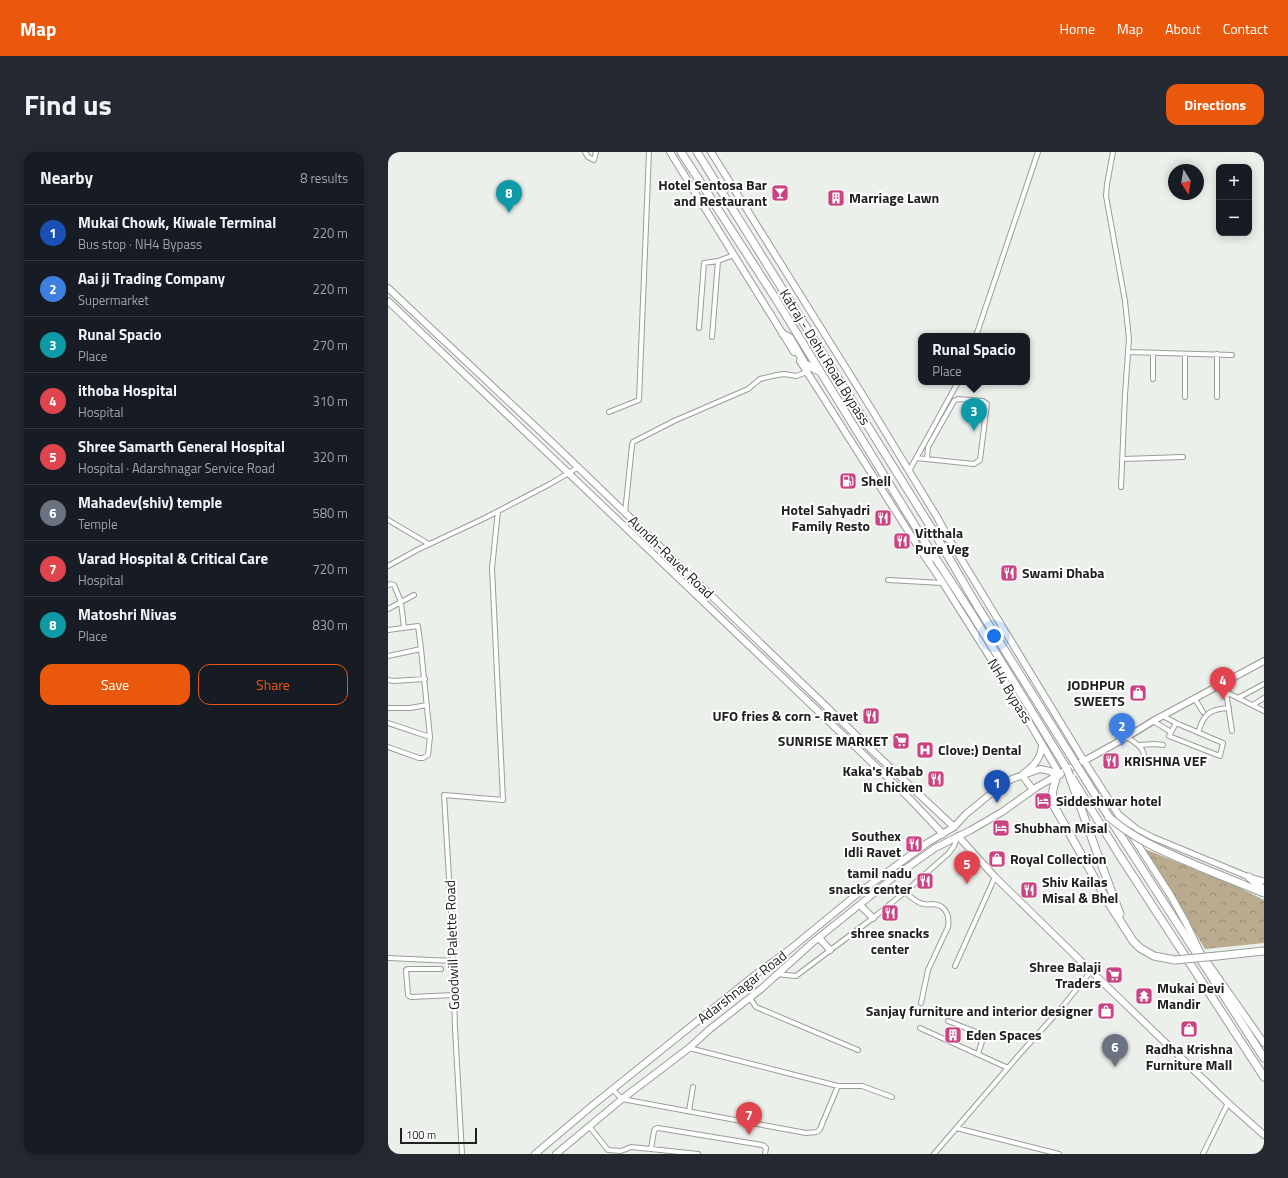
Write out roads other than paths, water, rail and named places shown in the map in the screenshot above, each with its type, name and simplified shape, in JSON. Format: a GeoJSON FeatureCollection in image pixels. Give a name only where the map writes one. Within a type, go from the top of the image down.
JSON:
{"type":"FeatureCollection","features":[{"type":"Feature","properties":{"kind":"highway","name":"Katraj - Dehu Road Bypass"},"geometry":{"type":"LineString","coordinates":[[681,152],[821,372],[928,547],[934,564],[972,614],[1067,769]]}},
{"type":"Feature","properties":{"kind":"highway","name":"Katraj - Dehu Road Bypass"},"geometry":{"type":"LineString","coordinates":[[697,152],[932,529],[979,609],[1109,817],[1200,954]]}},
{"type":"Feature","properties":{"kind":"highway"},"geometry":{"type":"LineString","coordinates":[[718,185],[733,188]]}},
{"type":"Feature","properties":{"kind":"highway"},"geometry":{"type":"LineString","coordinates":[[783,334],[790,338],[805,364],[821,372]]}},
{"type":"Feature","properties":{"kind":"highway"},"geometry":{"type":"LineString","coordinates":[[932,529],[949,540]]}},
{"type":"Feature","properties":{"kind":"highway"},"geometry":{"type":"LineString","coordinates":[[1067,769],[1118,911],[1127,931]]}},
{"type":"Feature","properties":{"kind":"highway"},"geometry":{"type":"LineString","coordinates":[[1067,769],[1118,853],[1264,1077]]}},
{"type":"Feature","properties":{"kind":"highway"},"geometry":{"type":"LineString","coordinates":[[1059,775],[1052,789],[1052,798],[1056,810],[1108,902],[1134,941],[1145,951],[1158,957],[1175,960],[1264,951]]}},
{"type":"Feature","properties":{"kind":"highway"},"geometry":{"type":"LineString","coordinates":[[1109,817],[1130,834],[1148,844],[1200,867],[1264,891]]}},
{"type":"Feature","properties":{"kind":"highway"},"geometry":{"type":"LineString","coordinates":[[1250,877],[1264,891]]}},
{"type":"Feature","properties":{"kind":"highway"},"geometry":{"type":"LineString","coordinates":[[1200,954],[1264,1058]]}},
{"type":"Feature","properties":{"kind":"main road","name":"NH4 Bypass"},"geometry":{"type":"LineString","coordinates":[[670,152],[915,542],[934,564],[943,583],[1008,686],[1059,775]]}},
{"type":"Feature","properties":{"kind":"main road"},"geometry":{"type":"LineString","coordinates":[[711,152],[909,470],[949,540],[1084,761],[1171,896],[1186,923],[1200,954],[1264,1043]]}},
{"type":"Feature","properties":{"kind":"main road","name":"Aundh-Ravet Road"},"geometry":{"type":"LineString","coordinates":[[388,288],[954,827]]}},
{"type":"Feature","properties":{"kind":"main road","name":"Aundh-Ravet Road"},"geometry":{"type":"LineString","coordinates":[[388,301],[568,474],[760,654],[908,797],[943,834]]}},
{"type":"Feature","properties":{"kind":"main road"},"geometry":{"type":"LineString","coordinates":[[1084,761],[1153,721],[1264,661]]}},
{"type":"Feature","properties":{"kind":"main road"},"geometry":{"type":"LineString","coordinates":[[1022,775],[1035,764],[1041,756],[1042,746]]}},
{"type":"Feature","properties":{"kind":"main road","name":"Adarshnagar Road"},"geometry":{"type":"LineString","coordinates":[[556,1154],[622,1099],[689,1048],[894,877],[935,848],[1002,812],[1033,790],[1084,761]]}},
{"type":"Feature","properties":{"kind":"main road"},"geometry":{"type":"LineString","coordinates":[[954,827],[966,814],[1000,786],[1012,779],[1040,770],[1050,771],[1059,775]]}},
{"type":"Feature","properties":{"kind":"main road"},"geometry":{"type":"LineString","coordinates":[[1022,775],[1033,790]]}},
{"type":"Feature","properties":{"kind":"main road","name":"Adarshnagar Road"},"geometry":{"type":"LineString","coordinates":[[534,1154],[856,895],[927,843],[954,827]]}},
{"type":"Feature","properties":{"kind":"main road"},"geometry":{"type":"LineString","coordinates":[[958,836],[996,877],[1091,971],[1228,1103],[1264,1135]]}},
{"type":"Feature","properties":{"kind":"main road"},"geometry":{"type":"LineString","coordinates":[[860,905],[873,918]]}},
{"type":"Feature","properties":{"kind":"main road"},"geometry":{"type":"LineString","coordinates":[[819,938],[830,950]]}},
{"type":"Feature","properties":{"kind":"street"},"geometry":{"type":"LineString","coordinates":[[585,152],[588,157],[594,160],[596,152]]}},
{"type":"Feature","properties":{"kind":"street"},"geometry":{"type":"LineString","coordinates":[[609,412],[640,400],[649,152]]}},
{"type":"Feature","properties":{"kind":"street"},"geometry":{"type":"LineString","coordinates":[[977,333],[1038,152]]}},
{"type":"Feature","properties":{"kind":"street"},"geometry":{"type":"LineString","coordinates":[[1113,152],[1106,196],[1125,301],[1129,339],[1121,487]]}},
{"type":"Feature","properties":{"kind":"street"},"geometry":{"type":"LineString","coordinates":[[699,328],[704,263],[718,261],[734,255]]}},
{"type":"Feature","properties":{"kind":"street"},"geometry":{"type":"LineString","coordinates":[[712,337],[718,261]]}},
{"type":"Feature","properties":{"kind":"street"},"geometry":{"type":"LineString","coordinates":[[1128,352],[1232,355]]}},
{"type":"Feature","properties":{"kind":"street"},"geometry":{"type":"LineString","coordinates":[[1153,353],[1153,379]]}},
{"type":"Feature","properties":{"kind":"street"},"geometry":{"type":"LineString","coordinates":[[1185,354],[1185,397]]}},
{"type":"Feature","properties":{"kind":"street"},"geometry":{"type":"LineString","coordinates":[[1217,354],[1217,397]]}},
{"type":"Feature","properties":{"kind":"street"},"geometry":{"type":"LineString","coordinates":[[625,514],[633,442],[674,421],[748,389],[760,379],[784,374],[796,376],[807,372]]}},
{"type":"Feature","properties":{"kind":"street"},"geometry":{"type":"LineString","coordinates":[[909,470],[956,385]]}},
{"type":"Feature","properties":{"kind":"street"},"geometry":{"type":"LineString","coordinates":[[916,458],[974,464],[977,463],[980,460],[986,404],[984,401],[958,399],[954,401],[928,447],[927,459]]}},
{"type":"Feature","properties":{"kind":"street"},"geometry":{"type":"LineString","coordinates":[[1123,459],[1183,457]]}},
{"type":"Feature","properties":{"kind":"street"},"geometry":{"type":"LineString","coordinates":[[388,566],[429,544],[470,526],[577,468]]}},
{"type":"Feature","properties":{"kind":"street","name":"Goodwill Palette Road"},"geometry":{"type":"LineString","coordinates":[[462,1154],[444,795],[503,800],[492,568],[498,511]]}},
{"type":"Feature","properties":{"kind":"street"},"geometry":{"type":"LineString","coordinates":[[388,520],[429,544]]}},
{"type":"Feature","properties":{"kind":"street"},"geometry":{"type":"LineString","coordinates":[[888,580],[943,583]]}},
{"type":"Feature","properties":{"kind":"street"},"geometry":{"type":"LineString","coordinates":[[388,585],[394,585],[401,602],[404,628]]}},
{"type":"Feature","properties":{"kind":"street"},"geometry":{"type":"LineString","coordinates":[[388,609],[414,595]]}},
{"type":"Feature","properties":{"kind":"street"},"geometry":{"type":"LineString","coordinates":[[388,630],[419,627],[430,737],[428,754],[423,758],[388,748]]}},
{"type":"Feature","properties":{"kind":"street"},"geometry":{"type":"LineString","coordinates":[[388,656],[421,649]]}},
{"type":"Feature","properties":{"kind":"street"},"geometry":{"type":"LineString","coordinates":[[388,680],[425,679]]}},
{"type":"Feature","properties":{"kind":"street"},"geometry":{"type":"LineString","coordinates":[[1221,684],[1226,692],[1232,731]]}},
{"type":"Feature","properties":{"kind":"street"},"geometry":{"type":"LineString","coordinates":[[1238,698],[1264,684]]}},
{"type":"Feature","properties":{"kind":"street"},"geometry":{"type":"LineString","coordinates":[[1226,692],[1264,710]]}},
{"type":"Feature","properties":{"kind":"street"},"geometry":{"type":"LineString","coordinates":[[1253,705],[1264,698]]}},
{"type":"Feature","properties":{"kind":"street"},"geometry":{"type":"LineString","coordinates":[[1195,699],[1203,712]]}},
{"type":"Feature","properties":{"kind":"street"},"geometry":{"type":"LineString","coordinates":[[388,708],[427,706]]}},
{"type":"Feature","properties":{"kind":"street"},"geometry":{"type":"LineString","coordinates":[[1199,730],[1208,713],[1220,708],[1229,708]]}},
{"type":"Feature","properties":{"kind":"street"},"geometry":{"type":"LineString","coordinates":[[1163,716],[1223,743],[1220,756],[1169,736],[1176,723]]}},
{"type":"Feature","properties":{"kind":"street"},"geometry":{"type":"LineString","coordinates":[[1153,721],[1172,732]]}},
{"type":"Feature","properties":{"kind":"street"},"geometry":{"type":"LineString","coordinates":[[388,723],[430,737]]}},
{"type":"Feature","properties":{"kind":"street"},"geometry":{"type":"LineString","coordinates":[[1127,737],[1139,745],[1144,752],[1145,765]]}},
{"type":"Feature","properties":{"kind":"street"},"geometry":{"type":"LineString","coordinates":[[1139,745],[1163,745]]}},
{"type":"Feature","properties":{"kind":"street"},"geometry":{"type":"LineString","coordinates":[[1118,814],[1137,829],[1152,837],[1250,877],[1264,881]]}},
{"type":"Feature","properties":{"kind":"street"},"geometry":{"type":"LineString","coordinates":[[776,974],[796,976],[873,918],[905,892],[948,853],[954,846],[958,836]]}},
{"type":"Feature","properties":{"kind":"street"},"geometry":{"type":"LineString","coordinates":[[955,966],[996,877]]}},
{"type":"Feature","properties":{"kind":"street"},"geometry":{"type":"LineString","coordinates":[[905,892],[924,905],[934,904],[944,908],[947,911],[949,920],[948,928],[928,970],[921,1003]]}},
{"type":"Feature","properties":{"kind":"street"},"geometry":{"type":"LineString","coordinates":[[388,958],[453,961]]}},
{"type":"Feature","properties":{"kind":"street"},"geometry":{"type":"LineString","coordinates":[[441,969],[406,970],[408,995],[411,997],[454,995]]}},
{"type":"Feature","properties":{"kind":"street"},"geometry":{"type":"LineString","coordinates":[[934,1154],[1063,1006],[1091,971]]}},
{"type":"Feature","properties":{"kind":"street"},"geometry":{"type":"LineString","coordinates":[[750,998],[756,1007],[858,1050]]}},
{"type":"Feature","properties":{"kind":"street"},"geometry":{"type":"LineString","coordinates":[[948,1021],[984,1035],[978,1054]]}},
{"type":"Feature","properties":{"kind":"street"},"geometry":{"type":"LineString","coordinates":[[920,1028],[1008,1068]]}},
{"type":"Feature","properties":{"kind":"street"},"geometry":{"type":"LineString","coordinates":[[689,1048],[838,1086],[862,1086],[892,1097]]}},
{"type":"Feature","properties":{"kind":"street"},"geometry":{"type":"LineString","coordinates":[[613,1090],[622,1099],[813,1133],[818,1132],[820,1129],[838,1086]]}},
{"type":"Feature","properties":{"kind":"street"},"geometry":{"type":"LineString","coordinates":[[689,1111],[693,1087]]}},
{"type":"Feature","properties":{"kind":"street"},"geometry":{"type":"LineString","coordinates":[[1203,1154],[1228,1103]]}},
{"type":"Feature","properties":{"kind":"street"},"geometry":{"type":"LineString","coordinates":[[589,1126],[608,1150],[621,1151],[632,1147],[698,1154]]}},
{"type":"Feature","properties":{"kind":"street"},"geometry":{"type":"LineString","coordinates":[[650,1148],[654,1131],[658,1128],[762,1145],[766,1148],[765,1154]]}},
{"type":"Feature","properties":{"kind":"street"},"geometry":{"type":"LineString","coordinates":[[956,1128],[1059,1154]]}},
{"type":"Feature","properties":{"kind":"place","name":"Hotel Sentosa Bar and Restaurant"},"geometry":{"type":"Point","coordinates":[780,193]}},
{"type":"Feature","properties":{"kind":"place","name":"Marriage Lawn"},"geometry":{"type":"Point","coordinates":[836,198]}},
{"type":"Feature","properties":{"kind":"place","name":"Matoshri Nivas"},"geometry":{"type":"Point","coordinates":[509,213]}},
{"type":"Feature","properties":{"kind":"place","name":"Runal Spacio"},"geometry":{"type":"Point","coordinates":[974,431]}},
{"type":"Feature","properties":{"kind":"place","name":"Shell"},"geometry":{"type":"Point","coordinates":[848,481]}},
{"type":"Feature","properties":{"kind":"place","name":"Hotel Sahyadri Family Resto"},"geometry":{"type":"Point","coordinates":[883,518]}},
{"type":"Feature","properties":{"kind":"place","name":"Vitthala Pure Veg"},"geometry":{"type":"Point","coordinates":[902,541]}},
{"type":"Feature","properties":{"kind":"place","name":"Swami Dhaba"},"geometry":{"type":"Point","coordinates":[1009,573]}},
{"type":"Feature","properties":{"kind":"place","name":"JODHPUR SWEETS"},"geometry":{"type":"Point","coordinates":[1138,693]}},
{"type":"Feature","properties":{"kind":"place","name":"ithoba Hospital"},"geometry":{"type":"Point","coordinates":[1223,700]}},
{"type":"Feature","properties":{"kind":"place","name":"UFO fries & corn - Ravet"},"geometry":{"type":"Point","coordinates":[871,716]}},
{"type":"Feature","properties":{"kind":"place","name":"SUNRISE MARKET"},"geometry":{"type":"Point","coordinates":[901,741]}},
{"type":"Feature","properties":{"kind":"place","name":"Aai ji Trading Company"},"geometry":{"type":"Point","coordinates":[1122,746]}},
{"type":"Feature","properties":{"kind":"place","name":"Clove:) Dental"},"geometry":{"type":"Point","coordinates":[925,750]}},
{"type":"Feature","properties":{"kind":"place","name":"KRISHNA VEF"},"geometry":{"type":"Point","coordinates":[1111,761]}},
{"type":"Feature","properties":{"kind":"place","name":"Kaka's Kabab N Chicken"},"geometry":{"type":"Point","coordinates":[936,779]}},
{"type":"Feature","properties":{"kind":"place","name":"Siddeshwar hotel"},"geometry":{"type":"Point","coordinates":[1043,801]}},
{"type":"Feature","properties":{"kind":"place","name":"Mukai Chowk, Kiwale Terminal"},"geometry":{"type":"Point","coordinates":[997,803]}},
{"type":"Feature","properties":{"kind":"place","name":"Shubham Misal"},"geometry":{"type":"Point","coordinates":[1001,828]}},
{"type":"Feature","properties":{"kind":"place","name":"Southex Idli Ravet"},"geometry":{"type":"Point","coordinates":[914,844]}},
{"type":"Feature","properties":{"kind":"place","name":"Royal Collection"},"geometry":{"type":"Point","coordinates":[997,859]}},
{"type":"Feature","properties":{"kind":"place","name":"tamil nadu snacks center"},"geometry":{"type":"Point","coordinates":[925,881]}},
{"type":"Feature","properties":{"kind":"place","name":"Shree Samarth General Hospital"},"geometry":{"type":"Point","coordinates":[967,884]}},
{"type":"Feature","properties":{"kind":"place","name":"Shiv Kailas Misal & Bhel"},"geometry":{"type":"Point","coordinates":[1029,890]}},
{"type":"Feature","properties":{"kind":"place","name":"shree snacks center"},"geometry":{"type":"Point","coordinates":[890,913]}},
{"type":"Feature","properties":{"kind":"place","name":"Shree Balaji Traders"},"geometry":{"type":"Point","coordinates":[1114,975]}},
{"type":"Feature","properties":{"kind":"place","name":"Mukai Devi Mandir"},"geometry":{"type":"Point","coordinates":[1144,996]}},
{"type":"Feature","properties":{"kind":"place","name":"Sanjay furniture and interior designer"},"geometry":{"type":"Point","coordinates":[1106,1011]}},
{"type":"Feature","properties":{"kind":"place","name":"Radha Krishna Furniture Mall"},"geometry":{"type":"Point","coordinates":[1189,1029]}},
{"type":"Feature","properties":{"kind":"place","name":"Eden Spaces"},"geometry":{"type":"Point","coordinates":[953,1035]}},
{"type":"Feature","properties":{"kind":"place","name":"Mahadev(shiv) temple"},"geometry":{"type":"Point","coordinates":[1115,1067]}},
{"type":"Feature","properties":{"kind":"place","name":"Varad Hospital & Critical Care"},"geometry":{"type":"Point","coordinates":[749,1135]}}]}
